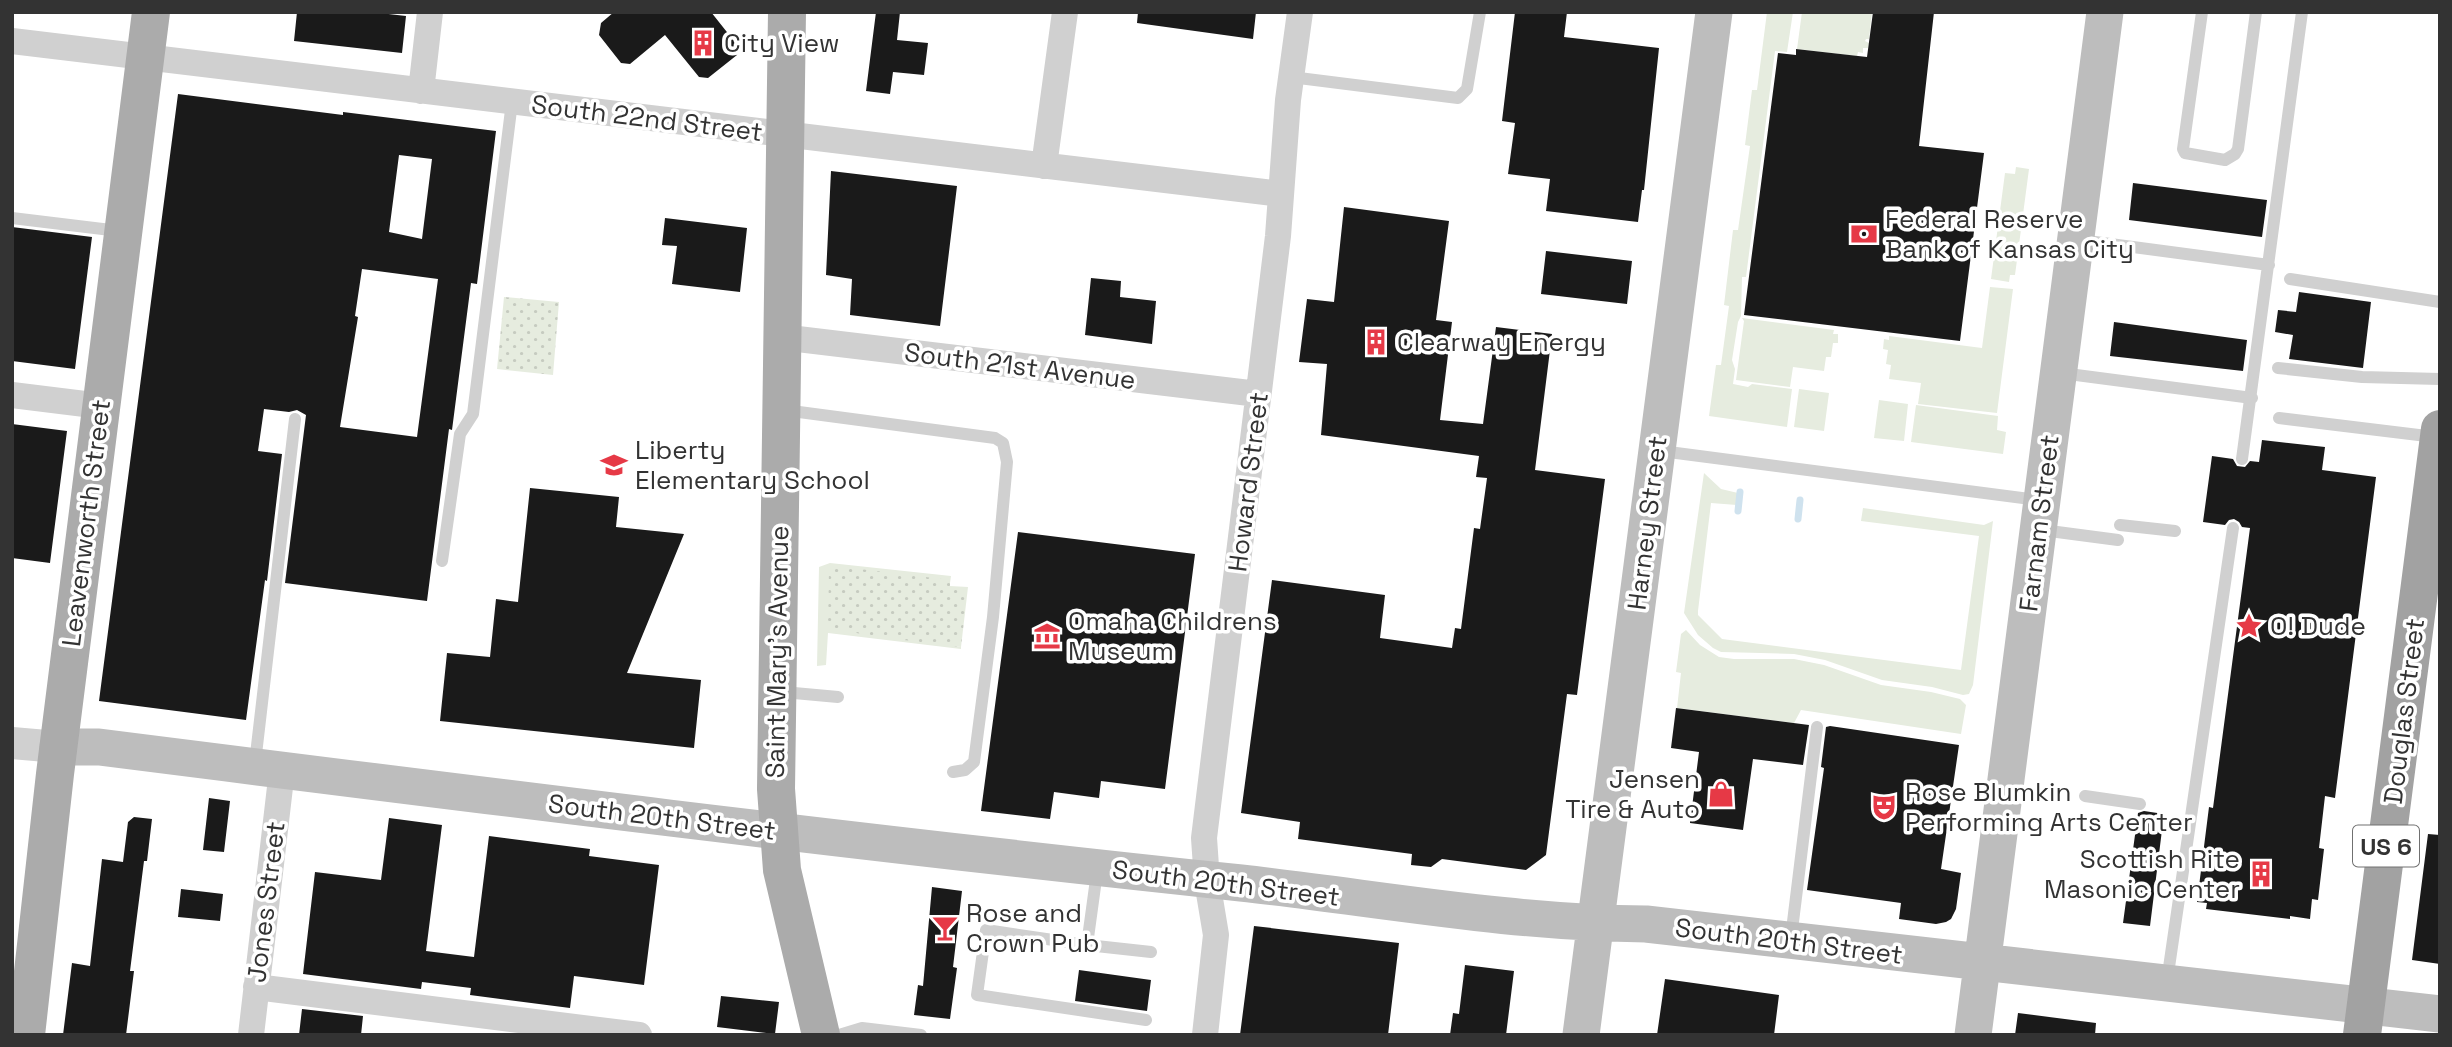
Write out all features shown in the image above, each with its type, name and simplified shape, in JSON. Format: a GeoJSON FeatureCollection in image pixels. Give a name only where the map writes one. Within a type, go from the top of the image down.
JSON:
{"type":"FeatureCollection","features":[{"type":"Feature","properties":{"kind":"highway","name":"Douglas Street"},"geometry":{"type":"LineString","coordinates":[[2364,1020],[2439,433]]}},
{"type":"Feature","properties":{"kind":"main road","name":"Leavenworth Street"},"geometry":{"type":"LineString","coordinates":[[26,1035],[30,934],[58,747],[151,12]]}},
{"type":"Feature","properties":{"kind":"main road","name":"Saint Mary's Avenue"},"geometry":{"type":"LineString","coordinates":[[787,12],[780,410],[778,831],[782,870],[821,1035]]}},
{"type":"Feature","properties":{"kind":"main road","name":"Harney Street"},"geometry":{"type":"LineString","coordinates":[[1581,1035],[1714,12]]}},
{"type":"Feature","properties":{"kind":"main road","name":"Farnam Street"},"geometry":{"type":"LineString","coordinates":[[1973,1035],[2105,12]]}},
{"type":"Feature","properties":{"kind":"main road","name":"South 20th Street"},"geometry":{"type":"LineString","coordinates":[[58,747],[99,747],[778,831],[1541,920],[1646,924],[2167,982],[2364,1020],[2440,1014]]}},
{"type":"Feature","properties":{"kind":"street"},"geometry":{"type":"LineString","coordinates":[[421,91],[430,12]]}},
{"type":"Feature","properties":{"kind":"street"},"geometry":{"type":"LineString","coordinates":[[1044,166],[1065,12]]}},
{"type":"Feature","properties":{"kind":"street","name":"Howard Street"},"geometry":{"type":"LineString","coordinates":[[1205,1035],[1216,935],[1207,881],[1204,838],[1258,394],[1300,12]]}},
{"type":"Feature","properties":{"kind":"street","name":"South 22nd Street"},"geometry":{"type":"LineString","coordinates":[[12,41],[1281,194]]}},
{"type":"Feature","properties":{"kind":"street","name":"South 21st Avenue"},"geometry":{"type":"LineString","coordinates":[[781,337],[1258,394]]}},
{"type":"Feature","properties":{"kind":"street"},"geometry":{"type":"LineString","coordinates":[[12,395],[101,406]]}},
{"type":"Feature","properties":{"kind":"street","name":"South 20th Street"},"geometry":{"type":"LineString","coordinates":[[12,743],[58,747]]}},
{"type":"Feature","properties":{"kind":"street","name":"Jones Street"},"geometry":{"type":"LineString","coordinates":[[251,1035],[269,768]]}},
{"type":"Feature","properties":{"kind":"street"},"geometry":{"type":"LineString","coordinates":[[256,987],[639,1035]]}},
{"type":"Feature","properties":{"kind":"lane"},"geometry":{"type":"LineString","coordinates":[[1291,77],[1458,98],[1467,89],[1480,12]]}},
{"type":"Feature","properties":{"kind":"lane"},"geometry":{"type":"LineString","coordinates":[[2202,12],[2183,149],[2185,153],[2225,160],[2238,149],[2256,12]]}},
{"type":"Feature","properties":{"kind":"lane"},"geometry":{"type":"LineString","coordinates":[[2242,459],[2302,12]]}},
{"type":"Feature","properties":{"kind":"lane"},"geometry":{"type":"LineString","coordinates":[[442,561],[460,433],[473,414],[512,102]]}},
{"type":"Feature","properties":{"kind":"lane"},"geometry":{"type":"LineString","coordinates":[[12,218],[123,231]]}},
{"type":"Feature","properties":{"kind":"lane"},"geometry":{"type":"LineString","coordinates":[[2076,240],[2269,265]]}},
{"type":"Feature","properties":{"kind":"lane"},"geometry":{"type":"LineString","coordinates":[[2290,279],[2440,302]]}},
{"type":"Feature","properties":{"kind":"lane"},"geometry":{"type":"LineString","coordinates":[[2278,368],[2362,377],[2440,379]]}},
{"type":"Feature","properties":{"kind":"lane"},"geometry":{"type":"LineString","coordinates":[[2059,373],[2252,398]]}},
{"type":"Feature","properties":{"kind":"lane"},"geometry":{"type":"LineString","coordinates":[[780,410],[995,438],[1003,443],[1007,462],[994,604],[974,762],[965,770],[953,772]]}},
{"type":"Feature","properties":{"kind":"lane"},"geometry":{"type":"LineString","coordinates":[[2279,418],[2439,433]]}},
{"type":"Feature","properties":{"kind":"lane"},"geometry":{"type":"LineString","coordinates":[[269,768],[295,419]]}},
{"type":"Feature","properties":{"kind":"lane"},"geometry":{"type":"LineString","coordinates":[[1657,450],[2041,515],[2118,540]]}},
{"type":"Feature","properties":{"kind":"lane"},"geometry":{"type":"LineString","coordinates":[[2120,525],[2175,531]]}},
{"type":"Feature","properties":{"kind":"lane"},"geometry":{"type":"LineString","coordinates":[[2167,982],[2232,528]]}},
{"type":"Feature","properties":{"kind":"lane"},"geometry":{"type":"LineString","coordinates":[[777,691],[838,696]]}},
{"type":"Feature","properties":{"kind":"lane"},"geometry":{"type":"LineString","coordinates":[[1790,941],[1817,727]]}},
{"type":"Feature","properties":{"kind":"lane"},"geometry":{"type":"LineString","coordinates":[[2085,796],[2140,804]]}},
{"type":"Feature","properties":{"kind":"lane"},"geometry":{"type":"LineString","coordinates":[[1087,945],[1097,868]]}},
{"type":"Feature","properties":{"kind":"lane"},"geometry":{"type":"LineString","coordinates":[[1146,1020],[977,995],[986,930],[1151,952]]}},
{"type":"Feature","properties":{"kind":"lane"},"geometry":{"type":"LineString","coordinates":[[839,1035],[862,1028],[921,1035]]}},
{"type":"Feature","properties":{"kind":"shaded area"},"geometry":{"type":"Polygon","coordinates":[[[1767,12],[1793,12],[1787,52],[1775,51],[1746,277],[1742,277],[1741,316],[1732,360],[1735,369],[1733,384],[1792,389],[1787,427],[1709,416],[1716,365],[1721,365],[1729,306],[1724,305],[1733,230],[1738,230],[1750,146],[1745,145],[1752,90],[1757,90],[1767,12]]]}},
{"type":"Feature","properties":{"kind":"shaded area"},"geometry":{"type":"Polygon","coordinates":[[[1802,12],[1872,12],[1869,39],[1865,41],[1869,43],[1868,48],[1863,48],[1863,53],[1858,52],[1857,56],[1797,49],[1802,12]]]}},
{"type":"Feature","properties":{"kind":"shaded area"},"geometry":{"type":"Polygon","coordinates":[[[2016,167],[2029,169],[2015,275],[2010,275],[2009,282],[1991,279],[2005,173],[2015,174],[2016,167]]]}},
{"type":"Feature","properties":{"kind":"shaded area"},"geometry":{"type":"Polygon","coordinates":[[[1990,287],[2013,289],[1997,413],[1918,404],[1921,383],[1889,379],[1891,365],[1886,364],[1888,350],[1883,349],[1884,339],[1889,340],[1889,336],[1982,348],[1990,287]]]}},
{"type":"Feature","properties":{"kind":"shaded area"},"geometry":{"type":"Polygon","coordinates":[[[504,297],[559,302],[553,375],[497,369],[504,297]]]}},
{"type":"Feature","properties":{"kind":"shaded area"},"geometry":{"type":"Polygon","coordinates":[[[1742,318],[1834,330],[1833,334],[1838,334],[1838,343],[1833,343],[1831,357],[1826,357],[1824,371],[1793,367],[1790,387],[1736,380],[1744,321],[1742,318]]]}},
{"type":"Feature","properties":{"kind":"shaded area"},"geometry":{"type":"Polygon","coordinates":[[[1799,389],[1829,393],[1824,431],[1794,427],[1799,389]]]}},
{"type":"Feature","properties":{"kind":"shaded area"},"geometry":{"type":"Polygon","coordinates":[[[1879,400],[1908,404],[1904,441],[1874,438],[1879,400]]]}},
{"type":"Feature","properties":{"kind":"shaded area"},"geometry":{"type":"Polygon","coordinates":[[[1916,405],[1998,416],[1997,430],[2006,432],[2003,454],[1911,442],[1916,405]]]}},
{"type":"Feature","properties":{"kind":"shaded area"},"geometry":{"type":"Polygon","coordinates":[[[1704,473],[1721,489],[1738,493],[1737,505],[1711,503],[1698,611],[1698,615],[1722,639],[1961,670],[1979,536],[1861,521],[1863,508],[1984,525],[1993,521],[1973,685],[1969,694],[1882,680],[1825,660],[1794,654],[1721,652],[1713,648],[1698,635],[1684,613],[1704,473]]]}},
{"type":"Feature","properties":{"kind":"shaded area"},"geometry":{"type":"Polygon","coordinates":[[[830,563],[951,576],[949,590],[956,646],[961,649],[828,633],[826,665],[817,666],[819,567],[830,563]]]}},
{"type":"Feature","properties":{"kind":"shaded area"},"geometry":{"type":"Polygon","coordinates":[[[829,567],[950,580],[950,586],[968,587],[961,647],[871,636],[828,627],[829,567]]]}},
{"type":"Feature","properties":{"kind":"shaded area"},"geometry":{"type":"Polygon","coordinates":[[[1686,630],[1700,645],[1719,657],[1794,659],[1824,665],[1881,685],[1960,699],[1966,705],[1961,734],[1801,710],[1794,723],[1677,708],[1681,673],[1676,672],[1681,634],[1686,630]]]}},
{"type":"Feature","properties":{"kind":"building"},"geometry":{"type":"Polygon","coordinates":[[[297,12],[371,12],[406,16],[402,53],[294,41],[297,12]]]}},
{"type":"Feature","properties":{"kind":"building","name":"City View"},"geometry":{"type":"Polygon","coordinates":[[[614,12],[711,12],[738,46],[737,55],[708,78],[699,77],[665,35],[630,64],[621,63],[599,35],[601,23],[614,12]]]}},
{"type":"Feature","properties":{"kind":"building"},"geometry":{"type":"Polygon","coordinates":[[[876,12],[900,12],[897,40],[928,43],[924,75],[893,72],[890,94],[866,91],[876,12]]]}},
{"type":"Feature","properties":{"kind":"building"},"geometry":{"type":"Polygon","coordinates":[[[1138,12],[1256,12],[1253,39],[1137,23],[1138,12]]]}},
{"type":"Feature","properties":{"kind":"building"},"geometry":{"type":"Polygon","coordinates":[[[1515,12],[1567,12],[1564,37],[1659,48],[1644,190],[1638,222],[1546,211],[1550,179],[1508,174],[1515,123],[1502,121],[1515,12]]]}},
{"type":"Feature","properties":{"kind":"building","name":"Federal Reserve Bank of Kansas City"},"geometry":{"type":"Polygon","coordinates":[[[1873,12],[1934,12],[1919,146],[1984,153],[1960,341],[1744,315],[1778,53],[1796,55],[1796,49],[1867,57],[1873,12]]]}},
{"type":"Feature","properties":{"kind":"building"},"geometry":{"type":"Polygon","coordinates":[[[178,94],[496,131],[477,284],[471,283],[427,601],[285,583],[306,415],[297,410],[289,412],[264,409],[258,451],[282,454],[267,581],[265,580],[246,720],[99,701],[178,94]],[[399,155],[389,232],[422,239],[432,159],[399,155]],[[362,269],[355,316],[358,317],[340,427],[417,437],[438,279],[362,269]]]}},
{"type":"Feature","properties":{"kind":"building"},"geometry":{"type":"Polygon","coordinates":[[[831,171],[957,186],[940,326],[850,315],[852,279],[826,275],[831,171]]]}},
{"type":"Feature","properties":{"kind":"building"},"geometry":{"type":"Polygon","coordinates":[[[2133,183],[2267,200],[2262,237],[2129,220],[2133,183]]]}},
{"type":"Feature","properties":{"kind":"building"},"geometry":{"type":"Polygon","coordinates":[[[1344,207],[1449,221],[1436,320],[1452,322],[1440,420],[1483,424],[1496,327],[1552,334],[1535,470],[1605,479],[1577,695],[1567,694],[1546,855],[1526,870],[1442,859],[1431,867],[1411,865],[1412,854],[1298,839],[1300,822],[1241,813],[1272,580],[1385,595],[1380,638],[1452,648],[1455,628],[1461,629],[1474,528],[1480,529],[1487,478],[1476,477],[1479,456],[1321,435],[1327,364],[1299,362],[1307,299],[1334,302],[1344,207]]]}},
{"type":"Feature","properties":{"kind":"building"},"geometry":{"type":"Polygon","coordinates":[[[665,218],[747,228],[740,292],[672,284],[677,246],[662,245],[665,218]]]}},
{"type":"Feature","properties":{"kind":"building"},"geometry":{"type":"Polygon","coordinates":[[[12,227],[92,237],[75,369],[12,361],[12,227]]]}},
{"type":"Feature","properties":{"kind":"building"},"geometry":{"type":"Polygon","coordinates":[[[1546,251],[1632,261],[1627,304],[1541,294],[1546,251]]]}},
{"type":"Feature","properties":{"kind":"building"},"geometry":{"type":"Polygon","coordinates":[[[1091,278],[1121,281],[1120,297],[1156,301],[1152,344],[1085,335],[1091,278]]]}},
{"type":"Feature","properties":{"kind":"building"},"geometry":{"type":"Polygon","coordinates":[[[2299,292],[2371,302],[2363,368],[2289,359],[2293,335],[2275,332],[2278,310],[2296,312],[2299,292]]]}},
{"type":"Feature","properties":{"kind":"building"},"geometry":{"type":"Polygon","coordinates":[[[2114,322],[2247,340],[2243,371],[2110,356],[2114,322]]]}},
{"type":"Feature","properties":{"kind":"building"},"geometry":{"type":"Polygon","coordinates":[[[12,424],[67,431],[50,563],[12,558],[12,424]]]}},
{"type":"Feature","properties":{"kind":"building"},"geometry":{"type":"Polygon","coordinates":[[[2262,440],[2325,447],[2322,470],[2376,477],[2335,798],[2325,796],[2319,848],[2324,849],[2318,900],[2312,899],[2310,919],[2206,909],[2207,903],[2197,902],[2209,807],[2213,808],[2250,528],[2242,527],[2234,519],[2225,525],[2203,522],[2212,456],[2233,459],[2237,466],[2245,467],[2250,461],[2259,462],[2262,440]]]}},
{"type":"Feature","properties":{"kind":"building"},"geometry":{"type":"Polygon","coordinates":[[[530,488],[619,497],[616,527],[684,534],[627,673],[701,680],[694,748],[440,721],[447,653],[490,657],[496,599],[518,602],[530,488]]]}},
{"type":"Feature","properties":{"kind":"building"},"geometry":{"type":"Polygon","coordinates":[[[1018,532],[1195,554],[1165,789],[1101,781],[1099,798],[1054,792],[1050,819],[981,811],[1018,532]]]}},
{"type":"Feature","properties":{"kind":"building","name":"Jensen Tire & Auto"},"geometry":{"type":"Polygon","coordinates":[[[1676,708],[1809,725],[1803,765],[1753,759],[1743,830],[1690,823],[1699,752],[1671,748],[1676,708]]]}},
{"type":"Feature","properties":{"kind":"building","name":"Rose Blumkin Performing Arts Center"},"geometry":{"type":"Polygon","coordinates":[[[1826,727],[1959,745],[1941,869],[1961,873],[1956,909],[1951,919],[1936,924],[1899,919],[1901,903],[1807,890],[1824,768],[1821,767],[1826,727]]]}},
{"type":"Feature","properties":{"kind":"building"},"geometry":{"type":"Polygon","coordinates":[[[209,798],[230,801],[224,852],[203,850],[209,798]]]}},
{"type":"Feature","properties":{"kind":"building"},"geometry":{"type":"Polygon","coordinates":[[[2144,811],[2164,814],[2150,926],[2123,923],[2138,813],[2144,811]]]}},
{"type":"Feature","properties":{"kind":"building"},"geometry":{"type":"Polygon","coordinates":[[[134,817],[152,819],[130,971],[134,971],[126,1035],[63,1035],[72,963],[90,966],[102,859],[123,862],[128,822],[134,817]]]}},
{"type":"Feature","properties":{"kind":"building"},"geometry":{"type":"Polygon","coordinates":[[[389,818],[442,825],[426,951],[474,957],[489,836],[590,849],[589,856],[659,865],[644,985],[574,976],[570,1008],[470,995],[471,988],[422,982],[421,989],[303,974],[315,872],[381,880],[389,818]]]}},
{"type":"Feature","properties":{"kind":"building"},"geometry":{"type":"Polygon","coordinates":[[[2428,834],[2440,835],[2440,964],[2412,960],[2428,834]]]}},
{"type":"Feature","properties":{"kind":"building"},"geometry":{"type":"Polygon","coordinates":[[[932,887],[962,891],[953,967],[957,968],[950,1019],[914,1015],[918,985],[923,986],[932,887]]]}},
{"type":"Feature","properties":{"kind":"building"},"geometry":{"type":"Polygon","coordinates":[[[181,889],[223,894],[220,921],[178,917],[181,889]]]}},
{"type":"Feature","properties":{"kind":"building"},"geometry":{"type":"Polygon","coordinates":[[[1254,926],[1399,943],[1388,1035],[1240,1035],[1254,926]]]}},
{"type":"Feature","properties":{"kind":"building"},"geometry":{"type":"Polygon","coordinates":[[[1465,965],[1514,971],[1506,1035],[1450,1035],[1453,1013],[1459,1014],[1465,965]]]}},
{"type":"Feature","properties":{"kind":"building"},"geometry":{"type":"Polygon","coordinates":[[[1079,970],[1151,980],[1147,1011],[1075,1001],[1079,970]]]}},
{"type":"Feature","properties":{"kind":"building"},"geometry":{"type":"Polygon","coordinates":[[[1665,979],[1779,995],[1774,1035],[1657,1035],[1665,979]]]}},
{"type":"Feature","properties":{"kind":"building"},"geometry":{"type":"Polygon","coordinates":[[[721,996],[779,1002],[775,1034],[717,1027],[721,996]]]}},
{"type":"Feature","properties":{"kind":"building"},"geometry":{"type":"Polygon","coordinates":[[[302,1009],[363,1016],[361,1035],[299,1035],[302,1009]]]}},
{"type":"Feature","properties":{"kind":"building"},"geometry":{"type":"Polygon","coordinates":[[[2018,1013],[2096,1023],[2095,1035],[2015,1035],[2018,1013]]]}},
{"type":"Feature","properties":{"kind":"waterway"},"geometry":{"type":"LineString","coordinates":[[1738,511],[1740,492]]}},
{"type":"Feature","properties":{"kind":"waterway"},"geometry":{"type":"LineString","coordinates":[[1798,519],[1800,500]]}},
{"type":"Feature","properties":{"kind":"place","name":"City View"},"geometry":{"type":"Point","coordinates":[703,43]}},
{"type":"Feature","properties":{"kind":"place","name":"Federal Reserve Bank of Kansas City"},"geometry":{"type":"Point","coordinates":[1864,234]}},
{"type":"Feature","properties":{"kind":"place","name":"Clearway Energy"},"geometry":{"type":"Point","coordinates":[1376,342]}},
{"type":"Feature","properties":{"kind":"place","name":"Liberty Elementary School"},"geometry":{"type":"Point","coordinates":[614,465]}},
{"type":"Feature","properties":{"kind":"place","name":"O! Dude"},"geometry":{"type":"Point","coordinates":[2249,626]}},
{"type":"Feature","properties":{"kind":"place","name":"Omaha Childrens Museum"},"geometry":{"type":"Point","coordinates":[1047,636]}},
{"type":"Feature","properties":{"kind":"place","name":"Jensen Tire & Auto"},"geometry":{"type":"Point","coordinates":[1721,794]}},
{"type":"Feature","properties":{"kind":"place","name":"Rose Blumkin Performing Arts Center"},"geometry":{"type":"Point","coordinates":[1884,807]}},
{"type":"Feature","properties":{"kind":"place","name":"Scottish Rite Masonic Center"},"geometry":{"type":"Point","coordinates":[2261,874]}},
{"type":"Feature","properties":{"kind":"place","name":"Rose and Crown Pub"},"geometry":{"type":"Point","coordinates":[945,928]}}]}
